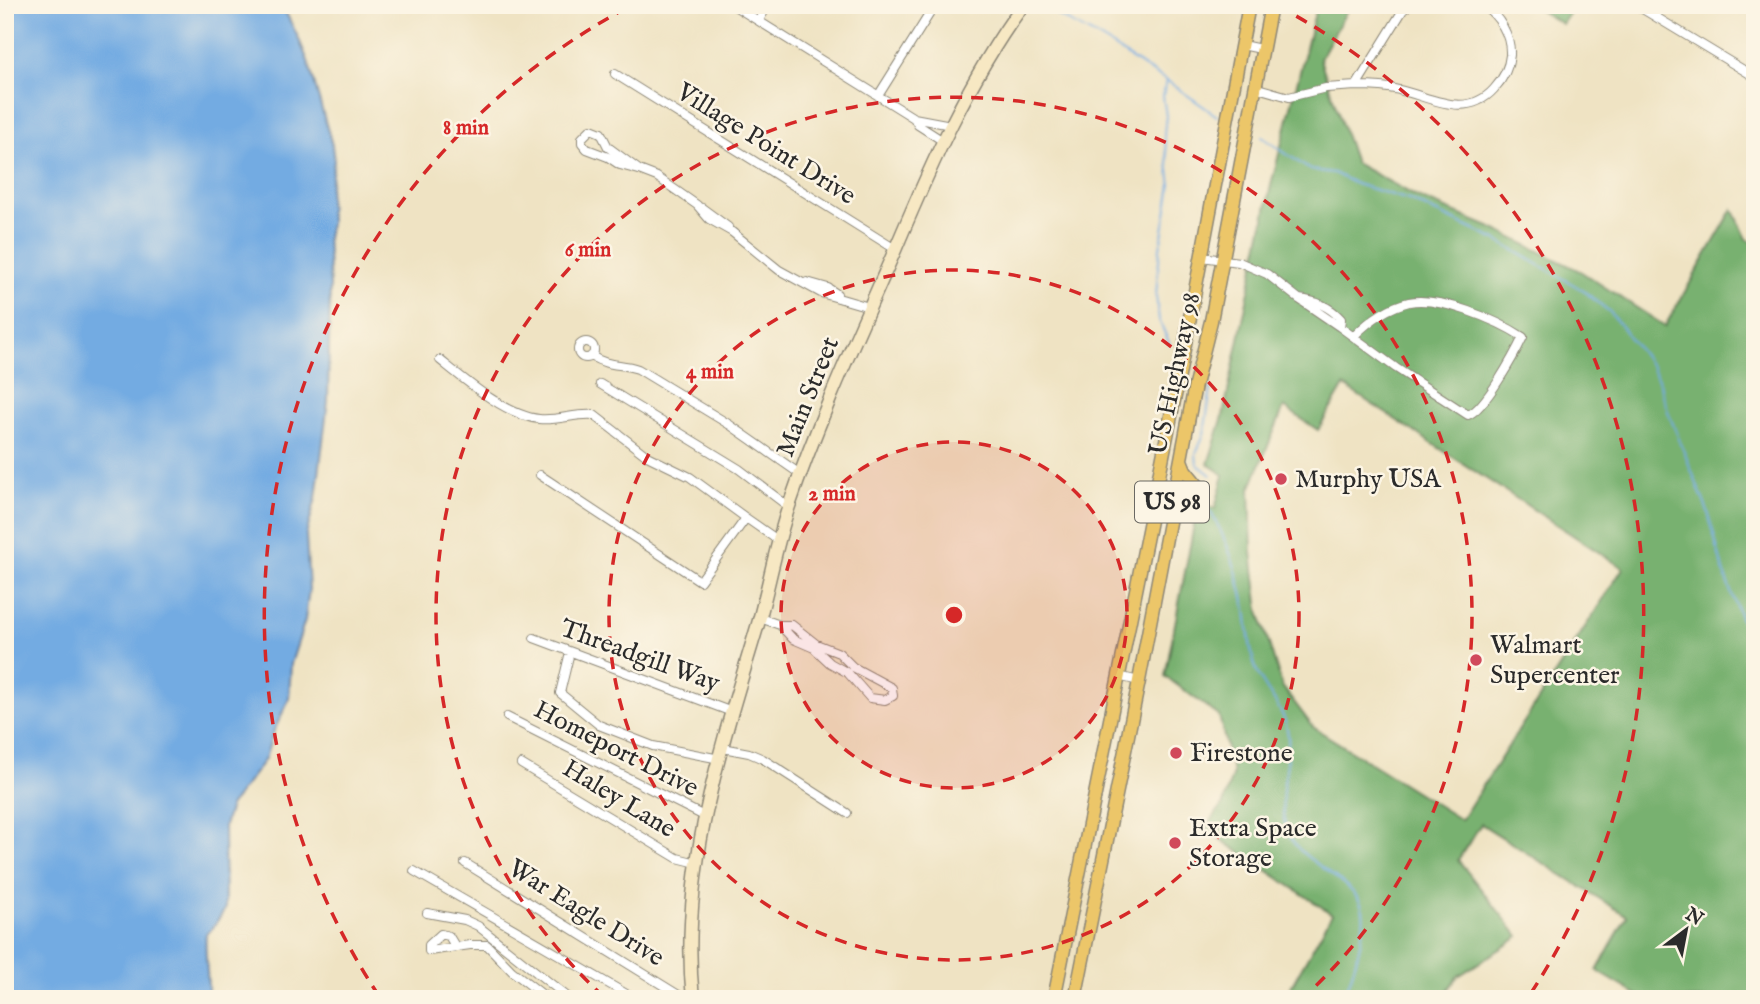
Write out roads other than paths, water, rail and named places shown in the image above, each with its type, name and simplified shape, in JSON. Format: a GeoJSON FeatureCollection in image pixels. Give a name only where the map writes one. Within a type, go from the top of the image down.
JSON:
{"type":"FeatureCollection","features":[{"type":"Feature","properties":{"kind":"main road","name":"Main Street"},"geometry":{"type":"LineString","coordinates":[[693,999],[691,934],[697,863],[732,712],[789,507],[869,307],[943,141],[989,54],[1023,5]]}},
{"type":"Feature","properties":{"kind":"main road","name":"US Highway 98"},"geometry":{"type":"LineString","coordinates":[[1054,999],[1202,257],[1249,5]]}},
{"type":"Feature","properties":{"kind":"main road","name":"US Highway 98"},"geometry":{"type":"LineString","coordinates":[[1075,999],[1180,460],[1222,261],[1270,5]]}},
{"type":"Feature","properties":{"kind":"main road"},"geometry":{"type":"LineString","coordinates":[[1171,511],[1184,494],[1199,487],[1180,460]]}},
{"type":"Feature","properties":{"kind":"street"},"geometry":{"type":"LineString","coordinates":[[733,5],[914,118],[951,125]]}},
{"type":"Feature","properties":{"kind":"street"},"geometry":{"type":"LineString","coordinates":[[759,20],[768,5]]}},
{"type":"Feature","properties":{"kind":"street"},"geometry":{"type":"LineString","coordinates":[[878,96],[935,5]]}},
{"type":"Feature","properties":{"kind":"street"},"geometry":{"type":"LineString","coordinates":[[1356,86],[1403,10],[1410,5]]}},
{"type":"Feature","properties":{"kind":"street"},"geometry":{"type":"LineString","coordinates":[[1254,87],[1289,97],[1325,88],[1356,86],[1396,89],[1455,106],[1478,102],[1502,79],[1509,64],[1510,48],[1503,26],[1483,5]]}},
{"type":"Feature","properties":{"kind":"street"},"geometry":{"type":"LineString","coordinates":[[1636,5],[1755,77]]}},
{"type":"Feature","properties":{"kind":"street"},"geometry":{"type":"LineString","coordinates":[[1242,45],[1261,49]]}},
{"type":"Feature","properties":{"kind":"street","name":"Village Point Drive"},"geometry":{"type":"LineString","coordinates":[[615,74],[895,249]]}},
{"type":"Feature","properties":{"kind":"street"},"geometry":{"type":"LineString","coordinates":[[914,118],[918,125],[943,141]]}},
{"type":"Feature","properties":{"kind":"street"},"geometry":{"type":"LineString","coordinates":[[639,170],[608,146],[601,133],[591,129],[584,134],[582,143],[587,149],[620,165],[657,177],[697,205],[715,224],[732,232],[779,270],[828,288],[846,301],[869,307]]}},
{"type":"Feature","properties":{"kind":"street"},"geometry":{"type":"LineString","coordinates":[[1202,257],[1239,262],[1267,274],[1396,368],[1468,415],[1476,411],[1484,401],[1513,358],[1523,337],[1509,327],[1479,315],[1426,301],[1409,302],[1389,310],[1354,336]]}},
{"type":"Feature","properties":{"kind":"street"},"geometry":{"type":"LineString","coordinates":[[591,356],[611,366],[627,365],[638,369],[730,425],[800,474]]}},
{"type":"Feature","properties":{"kind":"street"},"geometry":{"type":"LineString","coordinates":[[440,360],[472,385],[527,417],[551,419],[594,415],[647,456],[690,477],[779,541]]}},
{"type":"Feature","properties":{"kind":"street"},"geometry":{"type":"LineString","coordinates":[[600,384],[739,469],[789,507]]}},
{"type":"Feature","properties":{"kind":"street"},"geometry":{"type":"LineString","coordinates":[[540,475],[700,581],[746,517]]}},
{"type":"Feature","properties":{"kind":"street"},"geometry":{"type":"LineString","coordinates":[[760,618],[780,625],[792,625],[830,663],[851,670],[892,688],[892,696],[885,700],[870,698],[851,670],[839,653],[815,646]]}},
{"type":"Feature","properties":{"kind":"street","name":"Threadgill Way"},"geometry":{"type":"LineString","coordinates":[[534,638],[732,712]]}},
{"type":"Feature","properties":{"kind":"street"},"geometry":{"type":"LineString","coordinates":[[570,652],[561,693],[599,725],[653,746],[722,754],[748,753],[763,759],[848,813]]}},
{"type":"Feature","properties":{"kind":"street"},"geometry":{"type":"LineString","coordinates":[[1118,676],[1139,681]]}},
{"type":"Feature","properties":{"kind":"street","name":"Homeport Drive"},"geometry":{"type":"LineString","coordinates":[[508,718],[706,817]]}},
{"type":"Feature","properties":{"kind":"street","name":"Haley Lane"},"geometry":{"type":"LineString","coordinates":[[522,764],[677,858],[697,863]]}},
{"type":"Feature","properties":{"kind":"street","name":"War Eagle Drive"},"geometry":{"type":"LineString","coordinates":[[466,863],[685,999]]}},
{"type":"Feature","properties":{"kind":"street"},"geometry":{"type":"LineString","coordinates":[[414,871],[635,999]]}},
{"type":"Feature","properties":{"kind":"street"},"geometry":{"type":"LineString","coordinates":[[427,913],[465,920],[478,926],[570,999]]}},
{"type":"Feature","properties":{"kind":"street"},"geometry":{"type":"LineString","coordinates":[[455,946],[487,945],[512,971],[548,999]]}},
{"type":"Feature","properties":{"kind":"water"},"geometry":{"type":"Polygon","coordinates":[[[5,5],[282,5],[308,61],[332,145],[334,161],[327,237],[330,286],[328,401],[316,498],[306,535],[309,589],[305,620],[291,664],[289,699],[273,733],[265,759],[230,806],[224,826],[225,909],[206,934],[208,999],[5,999],[5,5]]]}},
{"type":"Feature","properties":{"kind":"waterway"},"geometry":{"type":"LineString","coordinates":[[1045,5],[1166,80],[1163,96],[1166,116],[1164,134],[1171,185],[1160,248],[1156,296],[1159,320],[1170,345]]}},
{"type":"Feature","properties":{"kind":"waterway"},"geometry":{"type":"LineString","coordinates":[[1166,80],[1217,116]]}},
{"type":"Feature","properties":{"kind":"waterway"},"geometry":{"type":"LineString","coordinates":[[1262,137],[1310,170],[1334,173],[1356,184],[1409,200],[1496,240],[1581,289],[1610,312],[1652,367],[1660,384],[1667,409],[1708,512],[1723,570],[1743,625],[1755,648]]}},
{"type":"Feature","properties":{"kind":"waterway"},"geometry":{"type":"LineString","coordinates":[[1211,388],[1204,434],[1196,454],[1197,464],[1211,475]]}},
{"type":"Feature","properties":{"kind":"waterway"},"geometry":{"type":"LineString","coordinates":[[1210,511],[1223,535],[1237,572],[1256,669],[1286,726],[1288,749],[1283,805],[1287,831],[1303,853],[1351,890],[1363,911],[1360,943],[1343,999]]}},
{"type":"Feature","properties":{"kind":"place","name":"Murphy USA"},"geometry":{"type":"Point","coordinates":[1281,479]}},
{"type":"Feature","properties":{"kind":"place","name":"Walmart Supercenter"},"geometry":{"type":"Point","coordinates":[1476,660]}},
{"type":"Feature","properties":{"kind":"place","name":"Firestone"},"geometry":{"type":"Point","coordinates":[1176,753]}},
{"type":"Feature","properties":{"kind":"place","name":"Extra Space Storage"},"geometry":{"type":"Point","coordinates":[1175,843]}}]}
